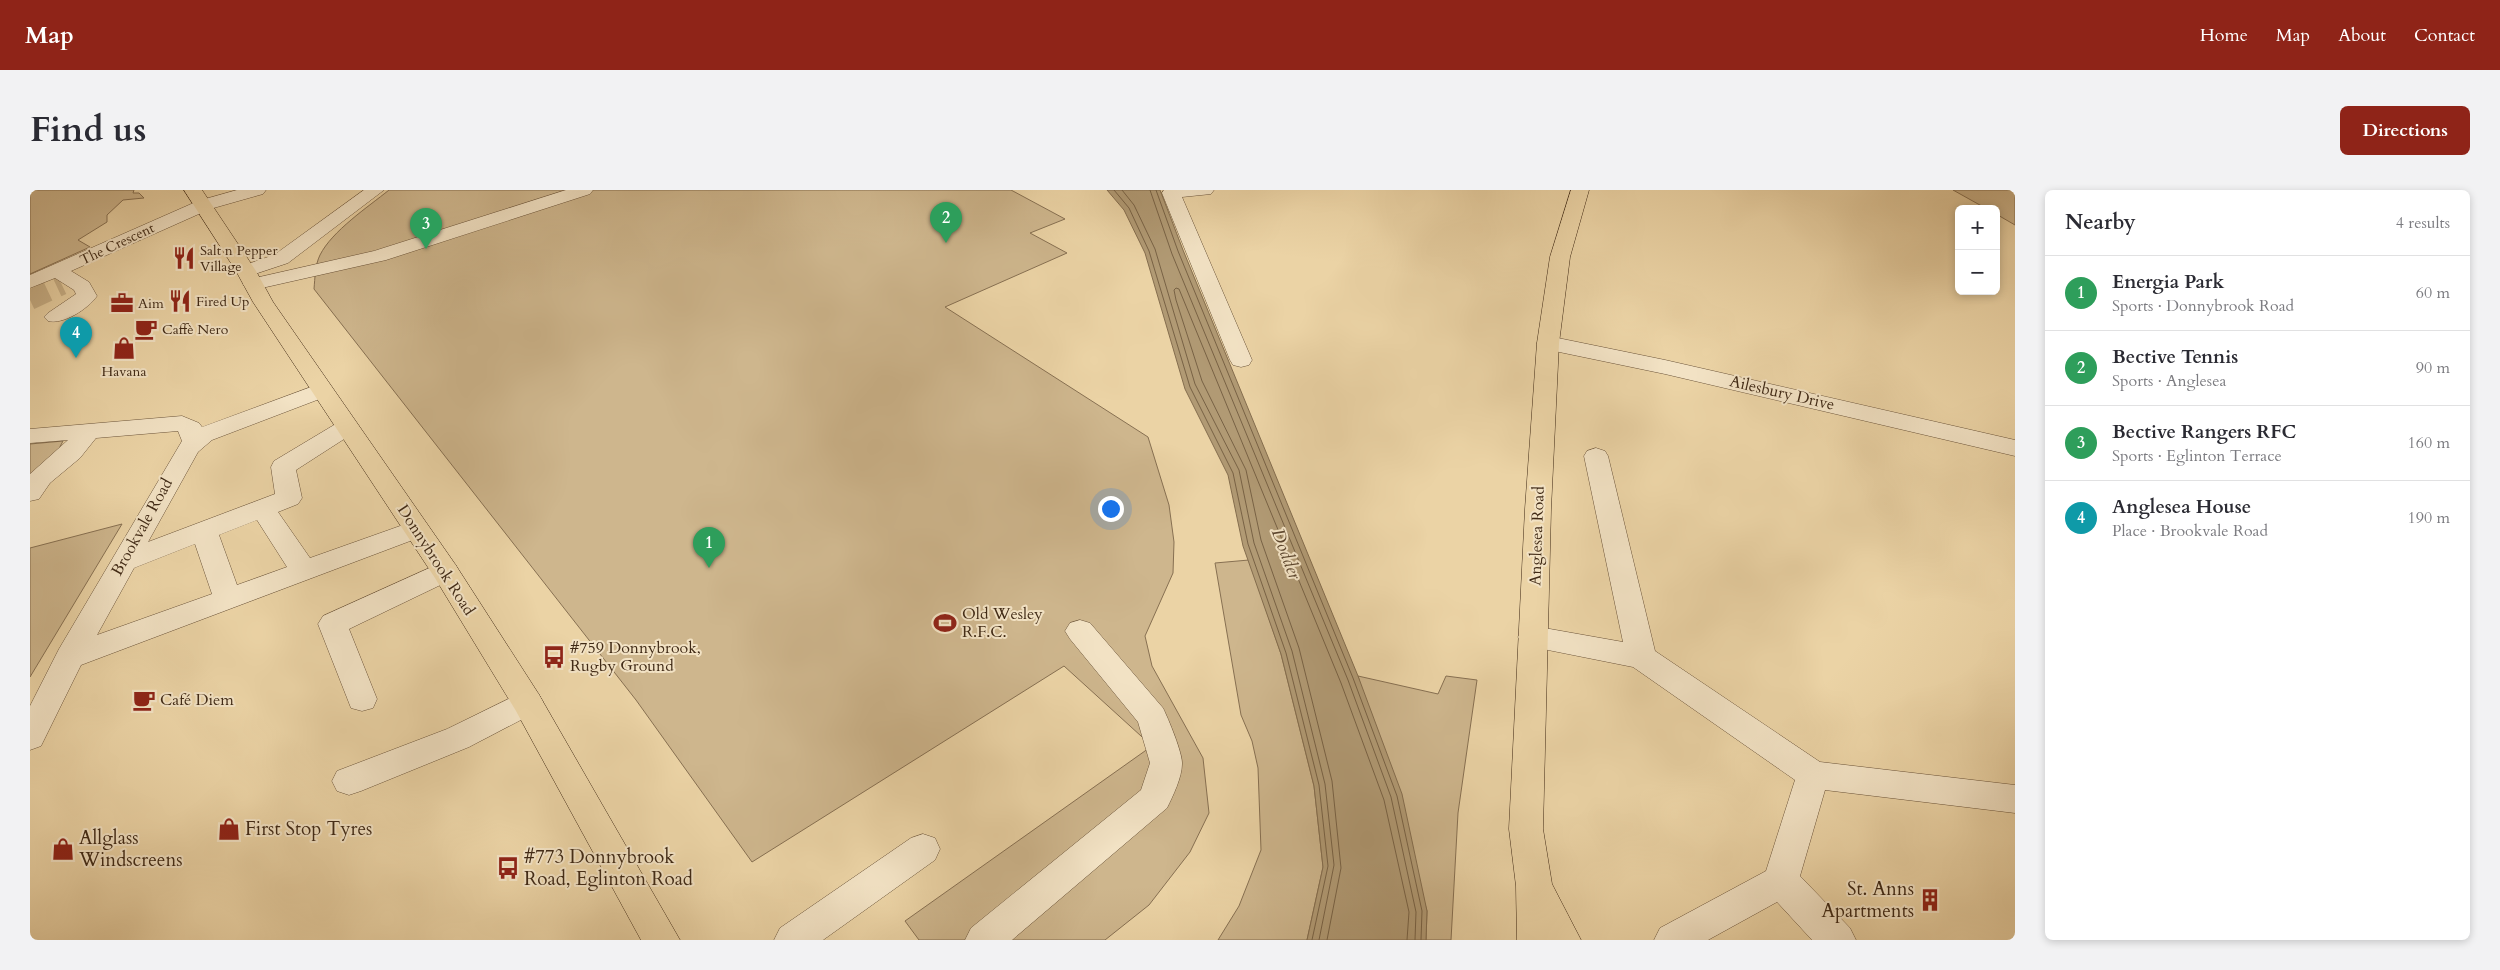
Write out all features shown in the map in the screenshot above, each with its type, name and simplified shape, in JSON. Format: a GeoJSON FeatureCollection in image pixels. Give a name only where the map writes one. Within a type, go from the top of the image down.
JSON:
{"type":"FeatureCollection","features":[{"type":"Feature","properties":{"kind":"main road","name":"Anglesea Road"},"geometry":{"type":"LineString","coordinates":[[1536,940],[1534,886],[1526,829],[1533,637],[1548,343],[1560,257],[1580,190]]}},
{"type":"Feature","properties":{"kind":"main road","name":"Donnybrook Road"},"geometry":{"type":"LineString","coordinates":[[198,198],[322,390],[445,571],[528,702],[661,940]]}},
{"type":"Feature","properties":{"kind":"main road","name":"Anglesea Road"},"geometry":{"type":"LineString","coordinates":[[1534,886],[1562,940]]}},
{"type":"Feature","properties":{"kind":"street","name":"The Crescent"},"geometry":{"type":"LineString","coordinates":[[30,282],[64,279],[198,198],[257,190]]}},
{"type":"Feature","properties":{"kind":"street"},"geometry":{"type":"LineString","coordinates":[[250,277],[281,259],[375,190]]}},
{"type":"Feature","properties":{"kind":"street"},"geometry":{"type":"LineString","coordinates":[[250,277],[379,256],[584,190]]}},
{"type":"Feature","properties":{"kind":"street"},"geometry":{"type":"LineString","coordinates":[[1205,190],[1171,194],[1241,360]]}},
{"type":"Feature","properties":{"kind":"street"},"geometry":{"type":"LineString","coordinates":[[55,317],[86,296],[82,286],[64,279]]}},
{"type":"Feature","properties":{"kind":"street","name":"Ailesbury Drive"},"geometry":{"type":"LineString","coordinates":[[1548,343],[1674,369],[2015,448]]}},
{"type":"Feature","properties":{"kind":"street"},"geometry":{"type":"LineString","coordinates":[[30,436],[182,422],[204,436],[322,390]]}},
{"type":"Feature","properties":{"kind":"street"},"geometry":{"type":"LineString","coordinates":[[123,562],[289,498],[283,467],[347,427]]}},
{"type":"Feature","properties":{"kind":"street"},"geometry":{"type":"LineString","coordinates":[[30,493],[41,477],[71,453],[89,430]]}},
{"type":"Feature","properties":{"kind":"street","name":"Brookvale Road"},"geometry":{"type":"LineString","coordinates":[[30,738],[70,657],[171,475],[188,448],[204,436]]}},
{"type":"Feature","properties":{"kind":"street"},"geometry":{"type":"LineString","coordinates":[[1596,456],[1642,657]]}},
{"type":"Feature","properties":{"kind":"street"},"geometry":{"type":"LineString","coordinates":[[262,508],[304,571]]}},
{"type":"Feature","properties":{"kind":"street"},"geometry":{"type":"LineString","coordinates":[[70,657],[416,529]]}},
{"type":"Feature","properties":{"kind":"street"},"geometry":{"type":"LineString","coordinates":[[204,530],[228,599]]}},
{"type":"Feature","properties":{"kind":"street"},"geometry":{"type":"LineString","coordinates":[[362,699],[333,624],[445,571]]}},
{"type":"Feature","properties":{"kind":"street"},"geometry":{"type":"LineString","coordinates":[[984,940],[1155,798],[1158,790],[1166,763],[1152,717],[1080,631]]}},
{"type":"Feature","properties":{"kind":"street"},"geometry":{"type":"LineString","coordinates":[[1533,637],[1642,657],[1812,775],[2015,800]]}},
{"type":"Feature","properties":{"kind":"street"},"geometry":{"type":"LineString","coordinates":[[349,781],[458,738],[528,702]]}},
{"type":"Feature","properties":{"kind":"street"},"geometry":{"type":"LineString","coordinates":[[1673,940],[1781,881],[1812,775]]}},
{"type":"Feature","properties":{"kind":"street"},"geometry":{"type":"LineString","coordinates":[[793,940],[923,849]]}},
{"type":"Feature","properties":{"kind":"street"},"geometry":{"type":"LineString","coordinates":[[1781,881],[1837,940]]}},
{"type":"Feature","properties":{"kind":"shaded area"},"geometry":{"type":"Polygon","coordinates":[[[30,190],[134,190],[133,193],[139,193],[144,198],[123,200],[107,215],[107,222],[78,240],[90,247],[30,274],[30,190]]]}},
{"type":"Feature","properties":{"kind":"shaded area"},"geometry":{"type":"Polygon","coordinates":[[[389,190],[1011,190],[1065,219],[1030,233],[1067,253],[945,307],[1148,437],[1169,505],[1174,542],[1173,573],[1145,636],[1152,666],[1203,758],[1209,813],[1190,852],[1149,905],[1105,940],[919,940],[905,921],[1152,746],[1064,666],[752,862],[636,700],[314,289],[317,263],[326,246],[351,220],[389,190]]]}},
{"type":"Feature","properties":{"kind":"shaded area"},"geometry":{"type":"Polygon","coordinates":[[[1953,190],[2015,190],[2015,225],[2000,216],[2000,205],[1980,205],[1953,190]]]}},
{"type":"Feature","properties":{"kind":"shaded area"},"geometry":{"type":"Polygon","coordinates":[[[63,441],[54,458],[30,474],[30,444],[63,441]]]}},
{"type":"Feature","properties":{"kind":"shaded area"},"geometry":{"type":"Polygon","coordinates":[[[122,524],[30,677],[30,548],[122,524]]]}},
{"type":"Feature","properties":{"kind":"shaded area"},"geometry":{"type":"Polygon","coordinates":[[[1249,560],[1281,654],[1314,786],[1323,867],[1307,940],[1218,940],[1239,906],[1261,850],[1258,768],[1252,741],[1241,715],[1215,563],[1249,560]]]}},
{"type":"Feature","properties":{"kind":"shaded area"},"geometry":{"type":"Polygon","coordinates":[[[1358,676],[1438,694],[1446,676],[1477,680],[1458,813],[1451,940],[1426,940],[1427,911],[1358,676]]]}},
{"type":"Feature","properties":{"kind":"water","name":"Dodder"},"geometry":{"type":"Polygon","coordinates":[[[1107,190],[1160,190],[1358,676],[1402,794],[1427,911],[1426,940],[1307,940],[1323,867],[1314,786],[1281,654],[1243,546],[1228,475],[1185,389],[1145,253],[1124,210],[1107,190]]]}},
{"type":"Feature","properties":{"kind":"tunnel"},"geometry":{"type":"LineString","coordinates":[[30,300],[62,285]]}},
{"type":"Feature","properties":{"kind":"place","name":"Bective Tennis"},"geometry":{"type":"Point","coordinates":[946,243]}},
{"type":"Feature","properties":{"kind":"place","name":"Bective Rangers RFC"},"geometry":{"type":"Point","coordinates":[426,249]}},
{"type":"Feature","properties":{"kind":"place","name":"Salt n Pepper Village"},"geometry":{"type":"Point","coordinates":[184,258]}},
{"type":"Feature","properties":{"kind":"place","name":"Fired Up"},"geometry":{"type":"Point","coordinates":[180,301]}},
{"type":"Feature","properties":{"kind":"place","name":"Aim"},"geometry":{"type":"Point","coordinates":[122,303]}},
{"type":"Feature","properties":{"kind":"place","name":"Caffè Nero"},"geometry":{"type":"Point","coordinates":[146,329]}},
{"type":"Feature","properties":{"kind":"place","name":"Havana"},"geometry":{"type":"Point","coordinates":[124,348]}},
{"type":"Feature","properties":{"kind":"place","name":"Anglesea House"},"geometry":{"type":"Point","coordinates":[76,358]}},
{"type":"Feature","properties":{"kind":"place","name":"Energia Park"},"geometry":{"type":"Point","coordinates":[709,568]}},
{"type":"Feature","properties":{"kind":"place","name":"Old Wesley R.F.C."},"geometry":{"type":"Point","coordinates":[945,623]}},
{"type":"Feature","properties":{"kind":"place","name":"#759 Donnybrook, Rugby Ground"},"geometry":{"type":"Point","coordinates":[554,657]}},
{"type":"Feature","properties":{"kind":"place","name":"Café Diem"},"geometry":{"type":"Point","coordinates":[144,700]}},
{"type":"Feature","properties":{"kind":"place","name":"First Stop Tyres"},"geometry":{"type":"Point","coordinates":[229,829]}},
{"type":"Feature","properties":{"kind":"place","name":"Allglass Windscreens"},"geometry":{"type":"Point","coordinates":[63,849]}},
{"type":"Feature","properties":{"kind":"place","name":"#773 Donnybrook Road, Eglinton Road"},"geometry":{"type":"Point","coordinates":[508,868]}},
{"type":"Feature","properties":{"kind":"place","name":"St. Anns Apartments"},"geometry":{"type":"Point","coordinates":[1930,900]}}]}
